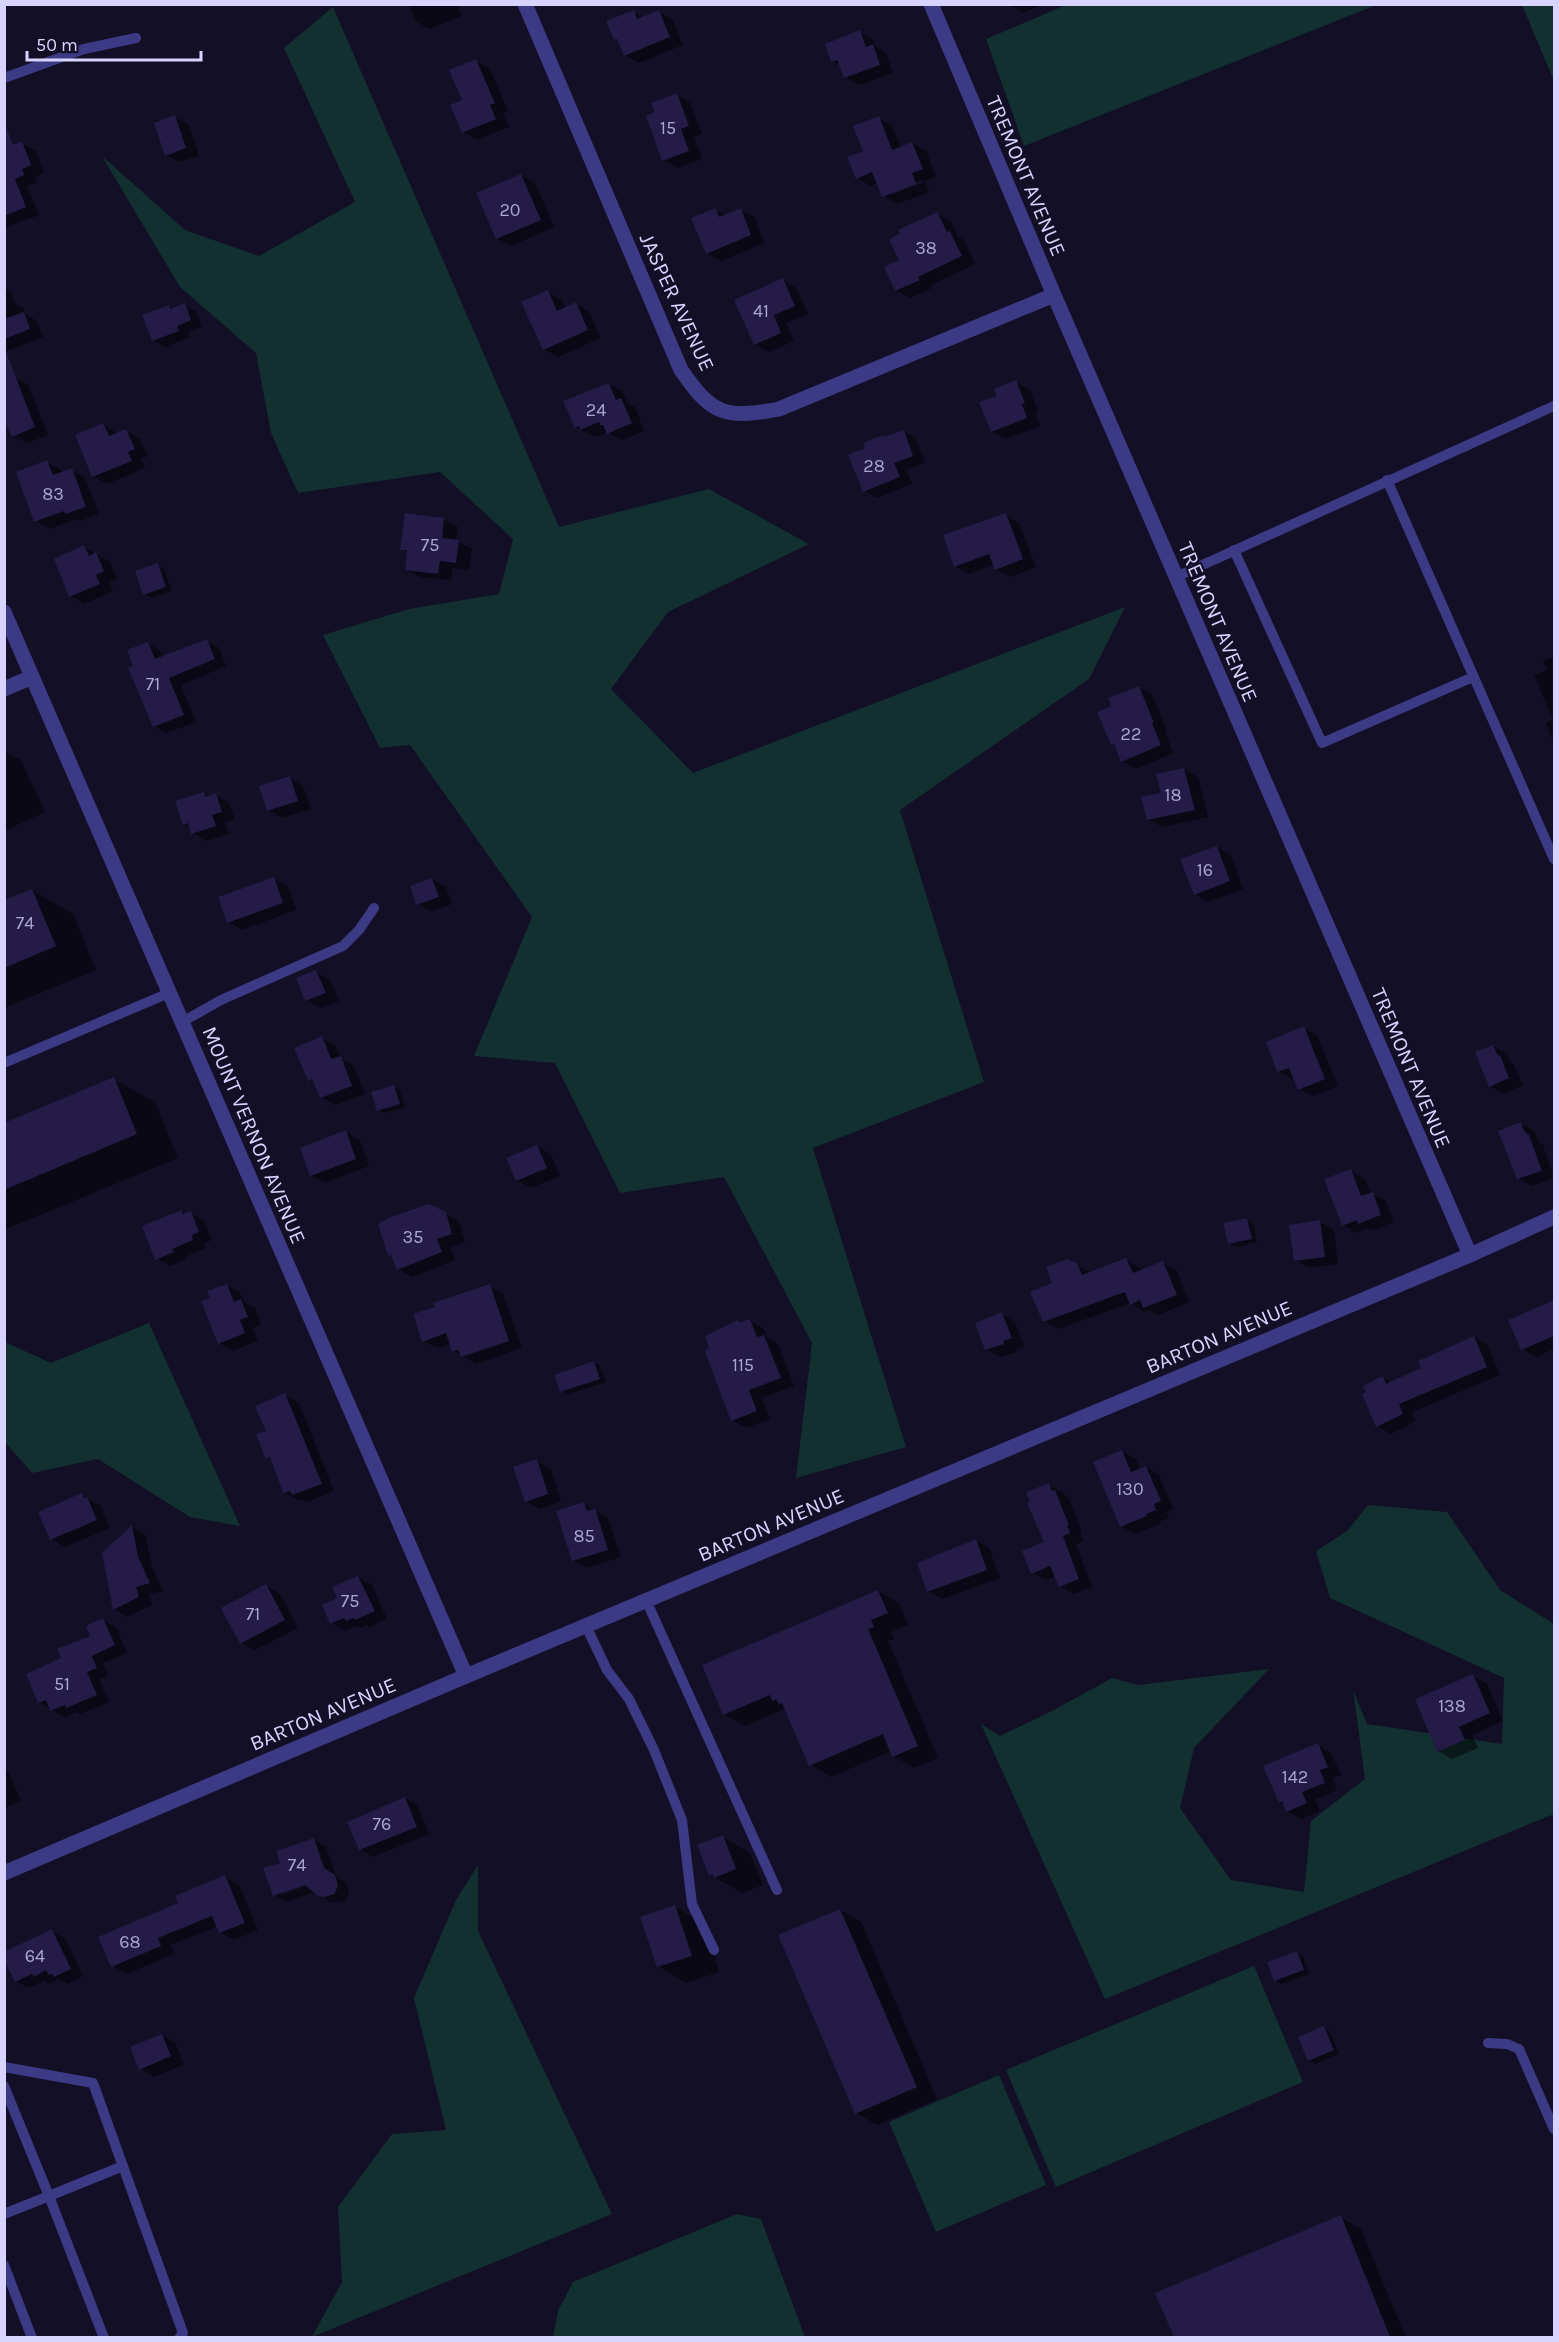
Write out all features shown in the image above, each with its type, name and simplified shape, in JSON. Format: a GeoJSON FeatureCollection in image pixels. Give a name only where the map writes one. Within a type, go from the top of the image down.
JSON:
{"type":"FeatureCollection","features":[{"type":"Feature","properties":{"kind":"street","name":"JASPER AVENUE"},"geometry":{"type":"LineString","coordinates":[[525,4],[681,370],[695,390],[716,410],[747,415],[778,409],[1054,295]]}},
{"type":"Feature","properties":{"kind":"street","name":"TREMONT AVENUE"},"geometry":{"type":"LineString","coordinates":[[931,4],[1054,295],[1470,1255]]}},
{"type":"Feature","properties":{"kind":"street","name":"MOUNT VERNON AVENUE"},"geometry":{"type":"LineString","coordinates":[[4,612],[466,1676]]}},
{"type":"Feature","properties":{"kind":"street"},"geometry":{"type":"LineString","coordinates":[[4,689],[32,677]]}},
{"type":"Feature","properties":{"kind":"street","name":"BARTON AVENUE"},"geometry":{"type":"LineString","coordinates":[[4,1873],[646,1600],[1470,1255],[1554,1217]]}},
{"type":"Feature","properties":{"kind":"lane"},"geometry":{"type":"LineString","coordinates":[[4,78],[84,49],[136,38]]}},
{"type":"Feature","properties":{"kind":"lane"},"geometry":{"type":"LineString","coordinates":[[1176,577],[1430,460],[1554,406]]}},
{"type":"Feature","properties":{"kind":"lane"},"geometry":{"type":"LineString","coordinates":[[1387,480],[1554,859]]}},
{"type":"Feature","properties":{"kind":"lane"},"geometry":{"type":"LineString","coordinates":[[1234,550],[1322,743],[1473,677]]}},
{"type":"Feature","properties":{"kind":"lane"},"geometry":{"type":"LineString","coordinates":[[182,1022],[221,1000],[343,946],[359,930],[374,908]]}},
{"type":"Feature","properties":{"kind":"lane"},"geometry":{"type":"LineString","coordinates":[[4,1063],[169,993]]}},
{"type":"Feature","properties":{"kind":"lane"},"geometry":{"type":"LineString","coordinates":[[646,1600],[777,1890]]}},
{"type":"Feature","properties":{"kind":"lane"},"geometry":{"type":"LineString","coordinates":[[586,1626],[607,1670],[629,1700],[654,1750],[681,1820],[692,1904],[714,1950]]}},
{"type":"Feature","properties":{"kind":"lane"},"geometry":{"type":"LineString","coordinates":[[1488,2043],[1506,2044],[1519,2049],[1554,2129]]}},
{"type":"Feature","properties":{"kind":"lane"},"geometry":{"type":"LineString","coordinates":[[4,2067],[93,2083],[183,2333],[179,2337]]}},
{"type":"Feature","properties":{"kind":"lane"},"geometry":{"type":"LineString","coordinates":[[4,2086],[104,2337]]}},
{"type":"Feature","properties":{"kind":"lane"},"geometry":{"type":"LineString","coordinates":[[4,2214],[123,2166]]}},
{"type":"Feature","properties":{"kind":"lane"},"geometry":{"type":"LineString","coordinates":[[4,2265],[32,2337]]}},
{"type":"Feature","properties":{"kind":"green space"},"geometry":{"type":"Polygon","coordinates":[[[1066,5],[1376,5],[1024,146],[986,39],[1066,5]]]}},
{"type":"Feature","properties":{"kind":"green space"},"geometry":{"type":"Polygon","coordinates":[[[1522,5],[1554,5],[1554,81],[1522,5]]]}},
{"type":"Feature","properties":{"kind":"green space"},"geometry":{"type":"Polygon","coordinates":[[[333,7],[559,527],[709,489],[809,544],[668,612],[611,689],[693,773],[1125,607],[1089,679],[900,810],[984,1082],[813,1148],[906,1447],[796,1478],[812,1343],[724,1177],[620,1193],[555,1063],[474,1056],[532,917],[410,745],[380,748],[323,635],[409,609],[499,594],[513,539],[440,472],[298,493],[271,433],[256,353],[180,287],[102,156],[185,230],[259,256],[355,202],[284,48],[333,7]]]}},
{"type":"Feature","properties":{"kind":"green space"},"geometry":{"type":"Polygon","coordinates":[[[149,1323],[240,1526],[190,1517],[98,1459],[32,1473],[5,1442],[5,1342],[51,1363],[149,1323]]]}},
{"type":"Feature","properties":{"kind":"green space"},"geometry":{"type":"Polygon","coordinates":[[[1368,1505],[1447,1512],[1500,1590],[1554,1624],[1554,1814],[1105,1999],[981,1724],[1000,1736],[1112,1678],[1138,1685],[1269,1669],[1194,1748],[1180,1808],[1231,1880],[1304,1892],[1311,1821],[1365,1779],[1353,1690],[1367,1724],[1502,1744],[1504,1678],[1330,1598],[1316,1551],[1347,1531],[1368,1505]]]}},
{"type":"Feature","properties":{"kind":"green space"},"geometry":{"type":"Polygon","coordinates":[[[478,1865],[478,1931],[612,2214],[312,2337],[342,2282],[338,2207],[392,2134],[446,2130],[414,1998],[456,1900],[478,1865]]]}},
{"type":"Feature","properties":{"kind":"green space"},"geometry":{"type":"Polygon","coordinates":[[[1254,1966],[1303,2082],[1056,2187],[1006,2070],[1254,1966]]]}},
{"type":"Feature","properties":{"kind":"green space"},"geometry":{"type":"Polygon","coordinates":[[[999,2075],[1046,2185],[936,2232],[889,2122],[999,2075]]]}},
{"type":"Feature","properties":{"kind":"green space"},"geometry":{"type":"Polygon","coordinates":[[[737,2214],[761,2219],[805,2337],[553,2337],[558,2311],[573,2282],[737,2214]]]}},
{"type":"Feature","properties":{"kind":"building"},"geometry":{"type":"Polygon","coordinates":[[[634,10],[637,19],[659,10],[670,37],[624,56],[606,21],[634,10]]]}},
{"type":"Feature","properties":{"kind":"building"},"geometry":{"type":"Polygon","coordinates":[[[860,30],[866,47],[873,44],[880,65],[844,78],[837,60],[831,62],[825,44],[860,30]]]}},
{"type":"Feature","properties":{"kind":"building"},"geometry":{"type":"Polygon","coordinates":[[[476,59],[495,103],[490,105],[496,119],[462,133],[450,105],[462,100],[449,70],[476,59]]]}},
{"type":"Feature","properties":{"kind":"building"},"geometry":{"type":"Polygon","coordinates":[[[677,93],[689,126],[681,129],[689,151],[662,161],[646,116],[655,112],[651,103],[677,93]]]}},
{"type":"Feature","properties":{"kind":"building"},"geometry":{"type":"Polygon","coordinates":[[[175,115],[186,148],[165,156],[154,123],[175,115]]]}},
{"type":"Feature","properties":{"kind":"building"},"geometry":{"type":"Polygon","coordinates":[[[879,116],[892,150],[912,142],[923,169],[912,173],[916,184],[882,197],[872,172],[856,179],[847,157],[863,151],[853,126],[879,116]]]}},
{"type":"Feature","properties":{"kind":"building"},"geometry":{"type":"Polygon","coordinates":[[[4,127],[13,145],[22,141],[31,165],[22,169],[24,175],[15,179],[26,207],[4,216],[4,127]]]}},
{"type":"Feature","properties":{"kind":"building"},"geometry":{"type":"Polygon","coordinates":[[[521,174],[541,220],[496,239],[476,193],[521,174]]]}},
{"type":"Feature","properties":{"kind":"building"},"geometry":{"type":"Polygon","coordinates":[[[716,208],[719,217],[741,208],[751,235],[706,254],[691,218],[716,208]]]}},
{"type":"Feature","properties":{"kind":"building"},"geometry":{"type":"Polygon","coordinates":[[[937,212],[947,232],[950,231],[962,256],[918,277],[920,280],[895,291],[884,267],[899,260],[889,239],[900,234],[898,230],[937,212]]]}},
{"type":"Feature","properties":{"kind":"building"},"geometry":{"type":"Polygon","coordinates":[[[783,278],[795,306],[774,315],[781,333],[754,345],[734,300],[783,278]]]}},
{"type":"Feature","properties":{"kind":"building"},"geometry":{"type":"Polygon","coordinates":[[[548,290],[557,311],[576,302],[588,330],[543,350],[521,302],[548,290]]]}},
{"type":"Feature","properties":{"kind":"building"},"geometry":{"type":"Polygon","coordinates":[[[185,303],[191,320],[177,326],[179,331],[152,341],[142,315],[169,305],[170,309],[185,303]]]}},
{"type":"Feature","properties":{"kind":"building"},"geometry":{"type":"Polygon","coordinates":[[[24,312],[30,329],[4,339],[4,319],[24,312]]]}},
{"type":"Feature","properties":{"kind":"building"},"geometry":{"type":"Polygon","coordinates":[[[6,352],[35,427],[12,437],[4,419],[6,352]]]}},
{"type":"Feature","properties":{"kind":"building"},"geometry":{"type":"Polygon","coordinates":[[[1016,380],[1025,403],[1022,404],[1027,418],[991,432],[979,402],[997,396],[994,389],[1016,380]]]}},
{"type":"Feature","properties":{"kind":"building"},"geometry":{"type":"Polygon","coordinates":[[[609,383],[616,400],[621,398],[632,423],[607,434],[599,422],[580,430],[579,426],[575,428],[563,401],[609,383]]]}},
{"type":"Feature","properties":{"kind":"building"},"geometry":{"type":"Polygon","coordinates":[[[103,423],[109,436],[126,429],[135,449],[128,452],[132,461],[92,477],[75,435],[103,423]]]}},
{"type":"Feature","properties":{"kind":"building"},"geometry":{"type":"Polygon","coordinates":[[[904,430],[913,456],[894,463],[900,477],[863,492],[848,455],[865,448],[863,443],[904,430]]]}},
{"type":"Feature","properties":{"kind":"building"},"geometry":{"type":"Polygon","coordinates":[[[47,460],[53,475],[72,468],[86,507],[65,514],[64,511],[34,522],[16,472],[47,460]]]}},
{"type":"Feature","properties":{"kind":"building"},"geometry":{"type":"Polygon","coordinates":[[[405,513],[444,518],[442,538],[459,540],[456,563],[440,561],[438,574],[405,570],[407,550],[400,550],[405,513]]]}},
{"type":"Feature","properties":{"kind":"building"},"geometry":{"type":"Polygon","coordinates":[[[1006,513],[1023,559],[995,570],[989,554],[954,567],[943,535],[1006,513]]]}},
{"type":"Feature","properties":{"kind":"building"},"geometry":{"type":"Polygon","coordinates":[[[84,545],[89,556],[96,552],[104,571],[96,575],[100,584],[69,597],[54,559],[84,545]]]}},
{"type":"Feature","properties":{"kind":"building"},"geometry":{"type":"Polygon","coordinates":[[[158,563],[166,587],[143,595],[135,571],[158,563]]]}},
{"type":"Feature","properties":{"kind":"building"},"geometry":{"type":"Polygon","coordinates":[[[207,639],[215,659],[169,678],[184,715],[153,727],[128,668],[133,666],[127,650],[148,642],[155,659],[207,639]]]}},
{"type":"Feature","properties":{"kind":"building"},"geometry":{"type":"Polygon","coordinates":[[[1139,686],[1161,745],[1121,762],[1097,712],[1111,706],[1108,698],[1139,686]]]}},
{"type":"Feature","properties":{"kind":"building"},"geometry":{"type":"Polygon","coordinates":[[[1184,768],[1195,810],[1147,820],[1141,797],[1161,793],[1156,774],[1184,768]]]}},
{"type":"Feature","properties":{"kind":"building"},"geometry":{"type":"Polygon","coordinates":[[[290,776],[298,801],[267,811],[259,786],[290,776]]]}},
{"type":"Feature","properties":{"kind":"building"},"geometry":{"type":"Polygon","coordinates":[[[204,792],[206,797],[216,793],[222,812],[212,815],[216,826],[191,834],[188,823],[183,825],[175,801],[204,792]]]}},
{"type":"Feature","properties":{"kind":"building"},"geometry":{"type":"Polygon","coordinates":[[[1217,846],[1230,881],[1194,895],[1180,859],[1217,846]]]}},
{"type":"Feature","properties":{"kind":"building"},"geometry":{"type":"Polygon","coordinates":[[[274,877],[283,903],[227,923],[218,897],[274,877]]]}},
{"type":"Feature","properties":{"kind":"building"},"geometry":{"type":"Polygon","coordinates":[[[432,878],[439,897],[416,905],[410,886],[432,878]]]}},
{"type":"Feature","properties":{"kind":"building"},"geometry":{"type":"Polygon","coordinates":[[[32,889],[56,946],[4,968],[4,900],[32,889]]]}},
{"type":"Feature","properties":{"kind":"building"},"geometry":{"type":"Polygon","coordinates":[[[316,970],[326,993],[305,1001],[296,978],[316,970]]]}},
{"type":"Feature","properties":{"kind":"building"},"geometry":{"type":"Polygon","coordinates":[[[1304,1026],[1325,1079],[1298,1090],[1289,1068],[1277,1072],[1266,1042],[1304,1026]]]}},
{"type":"Feature","properties":{"kind":"building"},"geometry":{"type":"Polygon","coordinates":[[[322,1036],[331,1059],[341,1056],[352,1086],[320,1098],[312,1079],[308,1081],[294,1048],[322,1036]]]}},
{"type":"Feature","properties":{"kind":"building"},"geometry":{"type":"Polygon","coordinates":[[[1493,1045],[1498,1056],[1500,1055],[1509,1078],[1489,1087],[1475,1052],[1493,1045]]]}},
{"type":"Feature","properties":{"kind":"building"},"geometry":{"type":"Polygon","coordinates":[[[114,1077],[137,1134],[4,1190],[4,1123],[114,1077]]]}},
{"type":"Feature","properties":{"kind":"building"},"geometry":{"type":"Polygon","coordinates":[[[394,1085],[400,1104],[377,1111],[371,1092],[394,1085]]]}},
{"type":"Feature","properties":{"kind":"building"},"geometry":{"type":"Polygon","coordinates":[[[1521,1122],[1524,1131],[1529,1135],[1542,1171],[1517,1179],[1498,1131],[1521,1122]]]}},
{"type":"Feature","properties":{"kind":"building"},"geometry":{"type":"Polygon","coordinates":[[[346,1130],[356,1159],[310,1176],[300,1148],[346,1130]]]}},
{"type":"Feature","properties":{"kind":"building"},"geometry":{"type":"Polygon","coordinates":[[[537,1145],[547,1168],[516,1181],[506,1158],[537,1145]]]}},
{"type":"Feature","properties":{"kind":"building"},"geometry":{"type":"Polygon","coordinates":[[[1351,1169],[1361,1196],[1373,1192],[1381,1215],[1358,1224],[1357,1220],[1342,1226],[1324,1179],[1351,1169]]]}},
{"type":"Feature","properties":{"kind":"building"},"geometry":{"type":"Polygon","coordinates":[[[429,1204],[446,1212],[452,1234],[437,1239],[442,1252],[397,1270],[391,1255],[388,1256],[378,1224],[388,1218],[429,1204]]]}},
{"type":"Feature","properties":{"kind":"building"},"geometry":{"type":"Polygon","coordinates":[[[182,1210],[183,1214],[191,1211],[199,1232],[192,1235],[193,1240],[172,1249],[174,1252],[155,1260],[142,1226],[182,1210]]]}},
{"type":"Feature","properties":{"kind":"building"},"geometry":{"type":"Polygon","coordinates":[[[1247,1218],[1252,1239],[1228,1244],[1223,1223],[1247,1218]]]}},
{"type":"Feature","properties":{"kind":"building"},"geometry":{"type":"Polygon","coordinates":[[[1320,1220],[1325,1257],[1294,1261],[1289,1225],[1320,1220]]]}},
{"type":"Feature","properties":{"kind":"building"},"geometry":{"type":"Polygon","coordinates":[[[1126,1258],[1133,1273],[1163,1261],[1177,1295],[1143,1308],[1140,1300],[1130,1305],[1125,1292],[1043,1322],[1030,1292],[1052,1283],[1046,1267],[1067,1259],[1077,1263],[1082,1275],[1126,1258]]]}},
{"type":"Feature","properties":{"kind":"building"},"geometry":{"type":"Polygon","coordinates":[[[227,1284],[234,1302],[241,1299],[248,1317],[240,1320],[245,1333],[218,1344],[201,1301],[210,1298],[207,1291],[227,1284]]]}},
{"type":"Feature","properties":{"kind":"building"},"geometry":{"type":"Polygon","coordinates":[[[490,1284],[509,1341],[461,1357],[458,1350],[452,1352],[446,1333],[422,1342],[413,1314],[435,1307],[433,1303],[490,1284]]]}},
{"type":"Feature","properties":{"kind":"building"},"geometry":{"type":"Polygon","coordinates":[[[1554,1300],[1554,1336],[1521,1350],[1508,1320],[1554,1300]]]}},
{"type":"Feature","properties":{"kind":"building"},"geometry":{"type":"Polygon","coordinates":[[[1002,1312],[1012,1338],[1003,1341],[1004,1344],[985,1350],[975,1323],[1002,1312]]]}},
{"type":"Feature","properties":{"kind":"building"},"geometry":{"type":"Polygon","coordinates":[[[750,1319],[757,1337],[764,1335],[781,1378],[749,1390],[757,1411],[731,1421],[705,1352],[709,1347],[705,1336],[738,1320],[739,1323],[750,1319]]]}},
{"type":"Feature","properties":{"kind":"building"},"geometry":{"type":"Polygon","coordinates":[[[1474,1336],[1487,1367],[1399,1404],[1403,1414],[1376,1427],[1362,1394],[1366,1392],[1363,1386],[1383,1376],[1386,1384],[1421,1368],[1418,1361],[1474,1336]]]}},
{"type":"Feature","properties":{"kind":"building"},"geometry":{"type":"Polygon","coordinates":[[[594,1361],[600,1379],[560,1392],[554,1375],[594,1361]]]}},
{"type":"Feature","properties":{"kind":"building"},"geometry":{"type":"Polygon","coordinates":[[[285,1393],[322,1484],[292,1495],[290,1491],[283,1493],[270,1457],[266,1459],[256,1434],[266,1431],[255,1406],[285,1393]]]}},
{"type":"Feature","properties":{"kind":"building"},"geometry":{"type":"Polygon","coordinates":[[[1122,1450],[1131,1472],[1146,1466],[1161,1501],[1154,1504],[1156,1510],[1146,1514],[1147,1516],[1120,1527],[1093,1462],[1122,1450]]]}},
{"type":"Feature","properties":{"kind":"building"},"geometry":{"type":"Polygon","coordinates":[[[537,1459],[548,1494],[525,1502],[513,1467],[537,1459]]]}},
{"type":"Feature","properties":{"kind":"building"},"geometry":{"type":"Polygon","coordinates":[[[1049,1483],[1052,1491],[1055,1490],[1069,1525],[1067,1525],[1070,1533],[1063,1536],[1079,1579],[1059,1587],[1050,1566],[1031,1574],[1022,1551],[1044,1542],[1027,1503],[1030,1502],[1026,1492],[1049,1483]]]}},
{"type":"Feature","properties":{"kind":"building"},"geometry":{"type":"Polygon","coordinates":[[[82,1493],[84,1498],[87,1497],[97,1520],[50,1540],[38,1512],[82,1493]]]}},
{"type":"Feature","properties":{"kind":"building"},"geometry":{"type":"Polygon","coordinates":[[[584,1502],[587,1511],[595,1508],[608,1550],[572,1561],[556,1511],[584,1502]]]}},
{"type":"Feature","properties":{"kind":"building"},"geometry":{"type":"Polygon","coordinates":[[[132,1525],[138,1557],[150,1583],[136,1587],[139,1597],[113,1610],[102,1553],[132,1525]]]}},
{"type":"Feature","properties":{"kind":"building"},"geometry":{"type":"Polygon","coordinates":[[[976,1539],[987,1570],[927,1592],[917,1563],[976,1539]]]}},
{"type":"Feature","properties":{"kind":"building"},"geometry":{"type":"Polygon","coordinates":[[[358,1576],[375,1611],[355,1620],[354,1618],[346,1621],[344,1618],[330,1624],[322,1605],[337,1598],[332,1587],[358,1576]]]}},
{"type":"Feature","properties":{"kind":"building"},"geometry":{"type":"Polygon","coordinates":[[[266,1584],[285,1620],[240,1644],[221,1608],[266,1584]]]}},
{"type":"Feature","properties":{"kind":"building"},"geometry":{"type":"Polygon","coordinates":[[[878,1590],[888,1613],[871,1620],[874,1627],[868,1629],[918,1746],[892,1757],[883,1734],[809,1766],[782,1703],[779,1704],[776,1699],[772,1701],[770,1695],[723,1715],[702,1665],[878,1590]]]}},
{"type":"Feature","properties":{"kind":"building"},"geometry":{"type":"Polygon","coordinates":[[[103,1618],[115,1645],[92,1656],[97,1668],[87,1672],[97,1695],[66,1708],[65,1705],[50,1711],[46,1700],[38,1703],[26,1674],[61,1658],[57,1649],[90,1636],[86,1626],[103,1618]]]}},
{"type":"Feature","properties":{"kind":"building"},"geometry":{"type":"Polygon","coordinates":[[[1473,1674],[1490,1713],[1459,1727],[1465,1740],[1437,1752],[1415,1699],[1473,1674]]]}},
{"type":"Feature","properties":{"kind":"building"},"geometry":{"type":"Polygon","coordinates":[[[1318,1743],[1328,1767],[1320,1770],[1325,1783],[1302,1792],[1307,1803],[1286,1812],[1282,1801],[1279,1803],[1263,1766],[1318,1743]]]}},
{"type":"Feature","properties":{"kind":"building"},"geometry":{"type":"Polygon","coordinates":[[[405,1797],[417,1827],[359,1850],[347,1822],[405,1797]]]}},
{"type":"Feature","properties":{"kind":"building"},"geometry":{"type":"Polygon","coordinates":[[[723,1835],[736,1869],[714,1878],[713,1875],[709,1876],[697,1845],[723,1835]]]}},
{"type":"Feature","properties":{"kind":"building"},"geometry":{"type":"Polygon","coordinates":[[[314,1838],[324,1868],[335,1875],[338,1886],[334,1894],[325,1897],[318,1896],[305,1885],[273,1896],[263,1868],[280,1863],[276,1851],[314,1838]]]}},
{"type":"Feature","properties":{"kind":"building"},"geometry":{"type":"Polygon","coordinates":[[[225,1875],[245,1923],[219,1933],[212,1916],[158,1938],[161,1946],[111,1967],[98,1937],[178,1903],[175,1896],[225,1875]]]}},
{"type":"Feature","properties":{"kind":"building"},"geometry":{"type":"Polygon","coordinates":[[[675,1905],[692,1956],[657,1967],[640,1917],[675,1905]]]}},
{"type":"Feature","properties":{"kind":"building"},"geometry":{"type":"Polygon","coordinates":[[[840,1909],[917,2087],[855,2114],[778,1935],[840,1909]]]}},
{"type":"Feature","properties":{"kind":"building"},"geometry":{"type":"Polygon","coordinates":[[[52,1929],[71,1969],[54,1977],[46,1970],[34,1977],[32,1974],[15,1982],[4,1960],[4,1952],[52,1929]]]}},
{"type":"Feature","properties":{"kind":"building"},"geometry":{"type":"Polygon","coordinates":[[[1297,1951],[1304,1970],[1274,1981],[1267,1962],[1297,1951]]]}},
{"type":"Feature","properties":{"kind":"building"},"geometry":{"type":"Polygon","coordinates":[[[1324,2026],[1334,2050],[1308,2061],[1298,2037],[1324,2026]]]}},
{"type":"Feature","properties":{"kind":"building"},"geometry":{"type":"Polygon","coordinates":[[[162,2034],[171,2056],[139,2070],[130,2047],[162,2034]]]}},
{"type":"Feature","properties":{"kind":"building"},"geometry":{"type":"Polygon","coordinates":[[[1341,2215],[1390,2337],[1174,2337],[1155,2293],[1341,2215]]]}}]}
